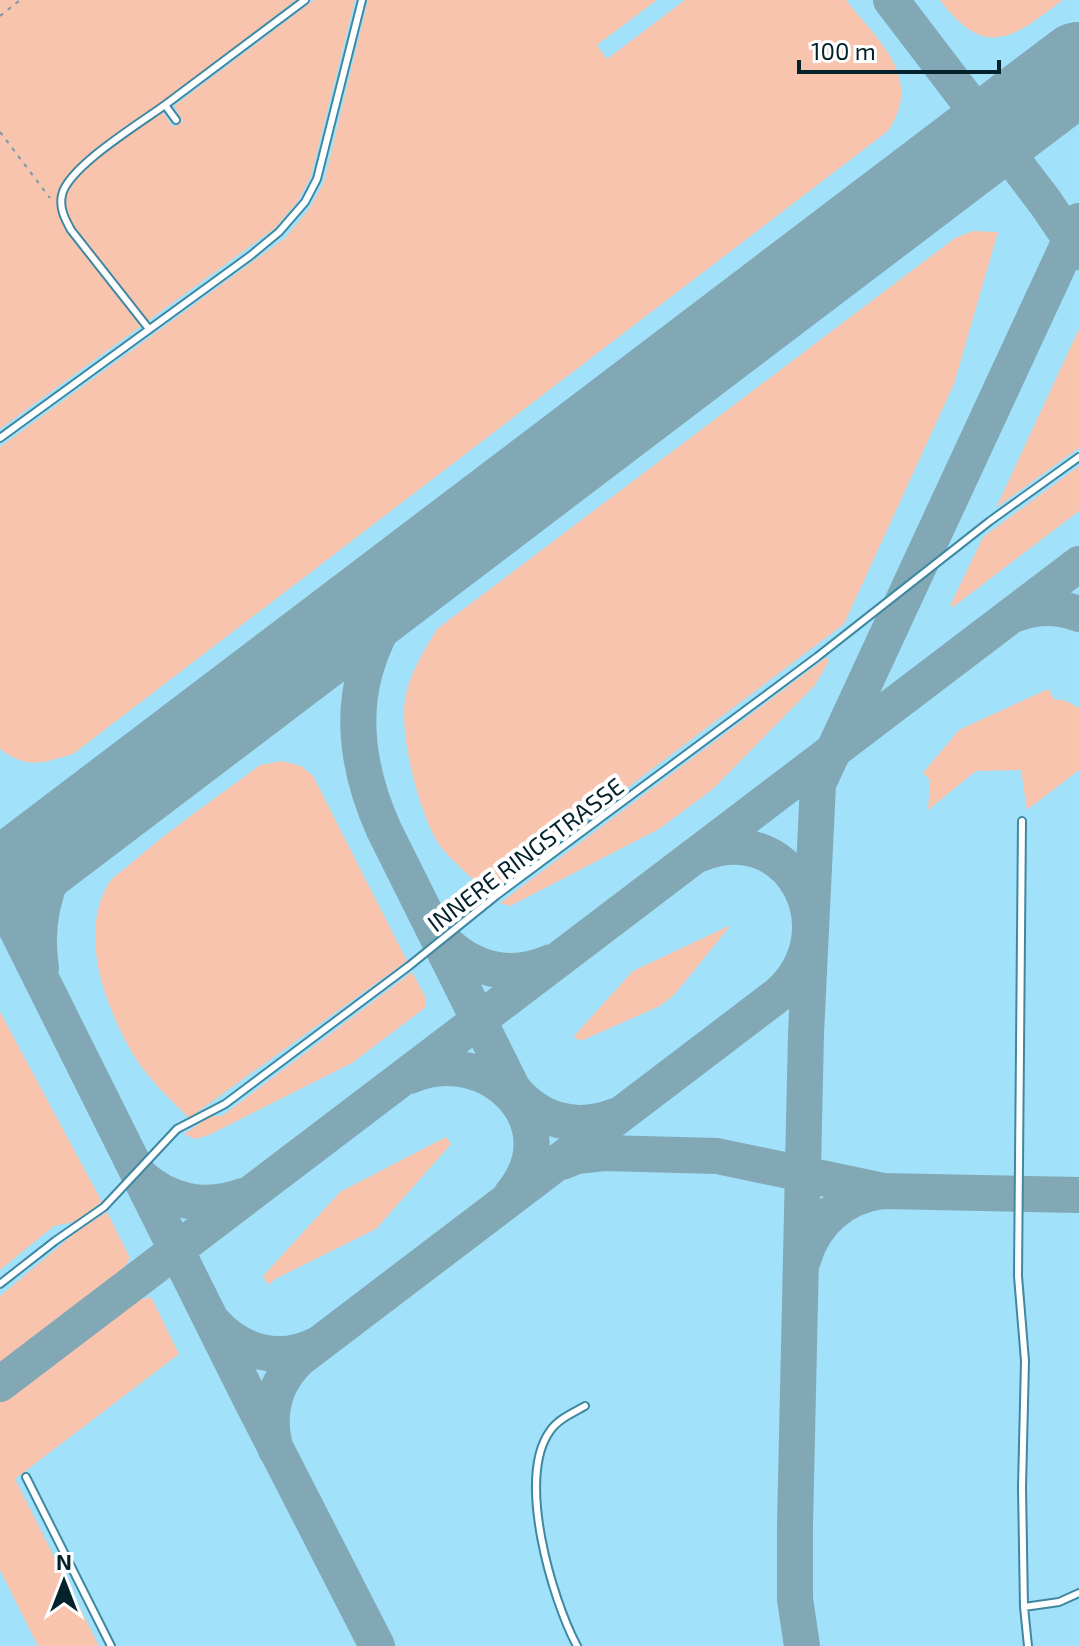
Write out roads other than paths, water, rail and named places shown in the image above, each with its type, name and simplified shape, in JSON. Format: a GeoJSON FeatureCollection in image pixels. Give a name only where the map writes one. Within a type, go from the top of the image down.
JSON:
{"type":"FeatureCollection","features":[{"type":"Feature","properties":{"kind":"lane"},"geometry":{"type":"LineString","coordinates":[[149,329],[71,230],[63,214],[61,197],[66,182],[81,167],[305,0]]}},
{"type":"Feature","properties":{"kind":"lane"},"geometry":{"type":"LineString","coordinates":[[0,438],[250,256],[279,232],[305,202],[317,179],[325,153],[362,0]]}},
{"type":"Feature","properties":{"kind":"lane"},"geometry":{"type":"LineString","coordinates":[[165,105],[176,120]]}},
{"type":"Feature","properties":{"kind":"lane","name":"INNERE RINGSTRASSE"},"geometry":{"type":"LineString","coordinates":[[0,1284],[104,1207],[177,1129],[225,1104],[397,975],[497,895],[817,657],[990,521],[1079,457]]}},
{"type":"Feature","properties":{"kind":"lane"},"geometry":{"type":"LineString","coordinates":[[1022,821],[1018,1276],[1025,1361],[1024,1607],[1028,1646]]}},
{"type":"Feature","properties":{"kind":"lane"},"geometry":{"type":"LineString","coordinates":[[577,1646],[548,1568],[537,1507],[536,1474],[550,1431],[560,1420],[585,1406]]}},
{"type":"Feature","properties":{"kind":"lane"},"geometry":{"type":"LineString","coordinates":[[26,1477],[111,1646]]}},
{"type":"Feature","properties":{"kind":"lane"},"geometry":{"type":"LineString","coordinates":[[1024,1607],[1059,1602],[1079,1593]]}}]}
